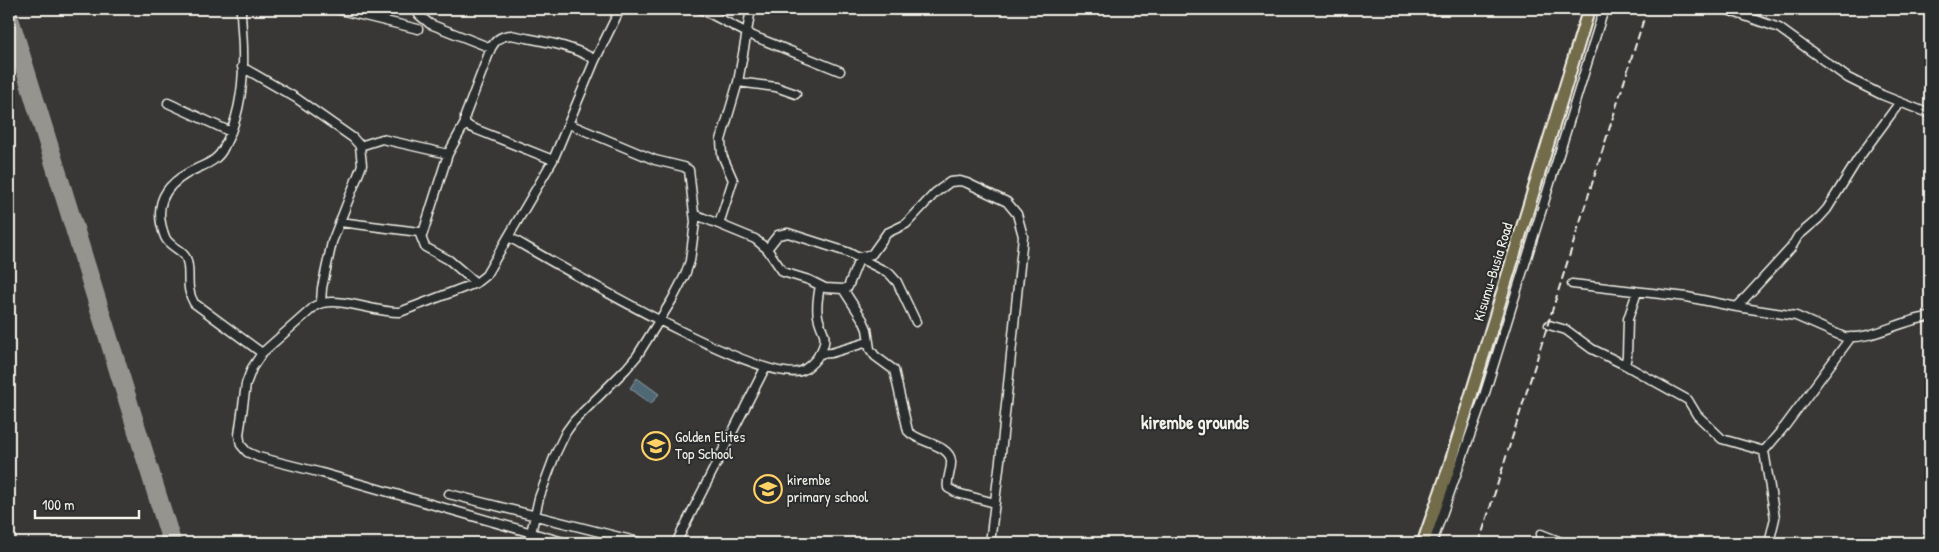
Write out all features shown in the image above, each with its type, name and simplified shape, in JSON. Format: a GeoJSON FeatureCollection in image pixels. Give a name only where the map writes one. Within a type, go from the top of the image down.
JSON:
{"type":"FeatureCollection","features":[{"type":"Feature","properties":{"kind":"highway","name":"Kisumu-Busia Road"},"geometry":{"type":"LineString","coordinates":[[1422,543],[1451,463],[1589,9]]}},
{"type":"Feature","properties":{"kind":"street"},"geometry":{"type":"LineString","coordinates":[[241,9],[241,94],[237,116],[231,132],[224,148],[214,160],[175,182],[160,204],[160,216],[167,241],[183,253],[187,259],[188,287],[194,303],[262,353]]}},
{"type":"Feature","properties":{"kind":"street"},"geometry":{"type":"LineString","coordinates":[[336,9],[418,29]]}},
{"type":"Feature","properties":{"kind":"street"},"geometry":{"type":"LineString","coordinates":[[418,9],[419,15],[430,24],[492,48]]}},
{"type":"Feature","properties":{"kind":"street"},"geometry":{"type":"LineString","coordinates":[[568,543],[322,473],[258,457],[246,452],[241,445],[238,435],[246,384],[252,368],[262,353],[306,312],[321,302],[334,302],[388,313],[400,312],[476,283],[486,275],[553,160],[594,60],[620,9]]}},
{"type":"Feature","properties":{"kind":"street"},"geometry":{"type":"LineString","coordinates":[[701,9],[747,32],[840,71]]}},
{"type":"Feature","properties":{"kind":"street"},"geometry":{"type":"LineString","coordinates":[[719,224],[733,180],[722,155],[721,140],[738,82],[751,9]]}},
{"type":"Feature","properties":{"kind":"street"},"geometry":{"type":"LineString","coordinates":[[1432,543],[1484,396],[1604,9]]}},
{"type":"Feature","properties":{"kind":"street"},"geometry":{"type":"LineString","coordinates":[[1725,9],[1779,28],[1848,78],[1930,114]]}},
{"type":"Feature","properties":{"kind":"street"},"geometry":{"type":"LineString","coordinates":[[476,283],[449,260],[425,247],[422,236],[448,154],[466,124],[465,116],[492,48],[498,39],[504,35],[511,35],[554,44],[580,52],[594,60]]}},
{"type":"Feature","properties":{"kind":"street"},"geometry":{"type":"LineString","coordinates":[[242,67],[296,98],[352,138],[360,146],[363,155],[362,165],[332,242],[322,288],[321,302]]}},
{"type":"Feature","properties":{"kind":"street"},"geometry":{"type":"LineString","coordinates":[[738,82],[776,87],[796,94]]}},
{"type":"Feature","properties":{"kind":"street"},"geometry":{"type":"LineString","coordinates":[[1737,307],[1791,248],[1798,236],[1827,209],[1858,159],[1900,102]]}},
{"type":"Feature","properties":{"kind":"street"},"geometry":{"type":"LineString","coordinates":[[168,103],[231,132]]}},
{"type":"Feature","properties":{"kind":"street"},"geometry":{"type":"LineString","coordinates":[[466,124],[553,160]]}},
{"type":"Feature","properties":{"kind":"street"},"geometry":{"type":"LineString","coordinates":[[531,533],[539,498],[555,455],[570,426],[626,369],[648,340],[678,290],[690,261],[695,231],[690,174],[687,168],[655,160],[569,124]]}},
{"type":"Feature","properties":{"kind":"street"},"geometry":{"type":"LineString","coordinates":[[360,146],[382,139],[448,154]]}},
{"type":"Feature","properties":{"kind":"street"},"geometry":{"type":"LineString","coordinates":[[860,257],[872,254],[887,233],[906,224],[935,193],[950,182],[960,181],[967,183],[996,196],[1007,202],[1017,214],[1023,236],[990,543]]}},
{"type":"Feature","properties":{"kind":"street"},"geometry":{"type":"LineString","coordinates":[[694,214],[755,239],[767,249],[784,272],[829,289],[843,289],[848,286],[860,257]]}},
{"type":"Feature","properties":{"kind":"street"},"geometry":{"type":"LineString","coordinates":[[340,222],[417,232],[422,236]]}},
{"type":"Feature","properties":{"kind":"street"},"geometry":{"type":"LineString","coordinates":[[767,249],[778,235],[788,233],[860,257],[889,273],[897,282],[916,322]]}},
{"type":"Feature","properties":{"kind":"street"},"geometry":{"type":"LineString","coordinates":[[509,237],[659,320],[734,357],[765,368],[790,373],[800,373],[820,354],[824,340],[818,315],[820,286]]}},
{"type":"Feature","properties":{"kind":"street"},"geometry":{"type":"LineString","coordinates":[[1572,284],[1687,296],[1737,307],[1796,316],[1839,335],[1852,337],[1890,329],[1916,319],[1930,317]]}},
{"type":"Feature","properties":{"kind":"street"},"geometry":{"type":"LineString","coordinates":[[843,289],[863,320],[870,349],[894,370],[908,431],[912,436],[946,450],[950,454],[948,488],[956,494],[995,503]]}},
{"type":"Feature","properties":{"kind":"street"},"geometry":{"type":"LineString","coordinates":[[1625,365],[1628,356],[1628,319],[1637,292]]}},
{"type":"Feature","properties":{"kind":"street"},"geometry":{"type":"LineString","coordinates":[[1549,325],[1566,330],[1592,348],[1688,400],[1697,415],[1722,439],[1764,451]]}},
{"type":"Feature","properties":{"kind":"street"},"geometry":{"type":"LineString","coordinates":[[1769,543],[1775,518],[1764,451],[1852,337]]}},
{"type":"Feature","properties":{"kind":"street"},"geometry":{"type":"LineString","coordinates":[[820,354],[831,353],[868,342]]}},
{"type":"Feature","properties":{"kind":"street"},"geometry":{"type":"LineString","coordinates":[[676,543],[765,368]]}},
{"type":"Feature","properties":{"kind":"street"},"geometry":{"type":"LineString","coordinates":[[449,494],[643,543]]}},
{"type":"Feature","properties":{"kind":"street"},"geometry":{"type":"LineString","coordinates":[[1541,534],[1564,543]]}},
{"type":"Feature","properties":{"kind":"water"},"geometry":{"type":"Polygon","coordinates":[[[637,378],[659,394],[651,404],[630,388],[637,378]]]}},
{"type":"Feature","properties":{"kind":"taxiway"},"geometry":{"type":"LineString","coordinates":[[9,17],[172,543]]}},
{"type":"Feature","properties":{"kind":"railway"},"geometry":{"type":"LineString","coordinates":[[1479,543],[1647,9]]}},
{"type":"Feature","properties":{"kind":"place","name":"Golden Elites Top School"},"geometry":{"type":"Point","coordinates":[656,446]}},
{"type":"Feature","properties":{"kind":"place","name":"kirembe primary school"},"geometry":{"type":"Point","coordinates":[768,489]}},
{"type":"Feature","properties":{"kind":"district","name":"kirembe grounds"},"geometry":{"type":"Point","coordinates":[1195,423]}}]}
